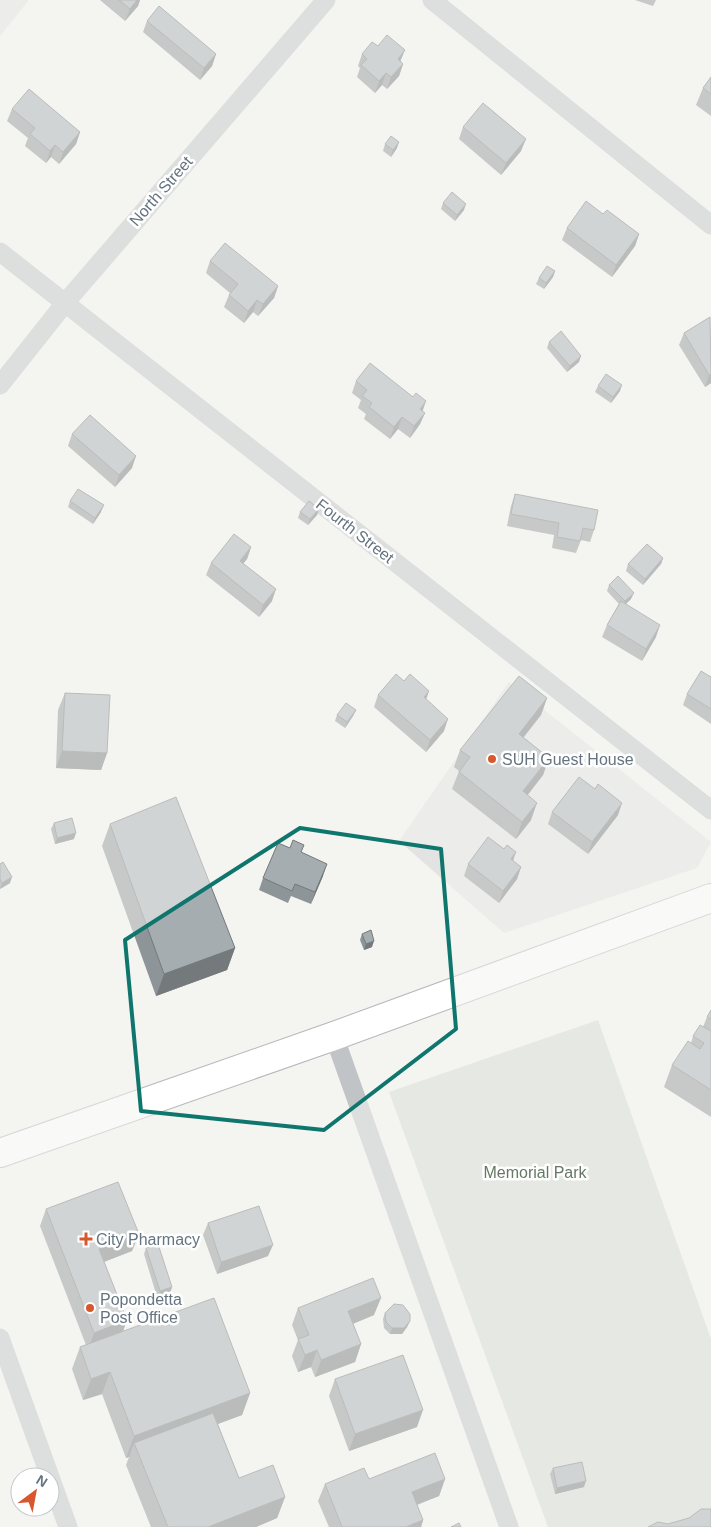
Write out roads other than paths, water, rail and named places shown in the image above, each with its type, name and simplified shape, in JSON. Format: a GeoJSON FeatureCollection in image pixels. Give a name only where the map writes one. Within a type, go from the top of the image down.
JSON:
{"type":"FeatureCollection","features":[{"type":"Feature","properties":{"kind":"main road"},"geometry":{"type":"LineString","coordinates":[[0,1153],[334,1036],[711,898]]}},
{"type":"Feature","properties":{"kind":"street","name":"North Street"},"geometry":{"type":"LineString","coordinates":[[0,385],[65,303],[326,0]]}},
{"type":"Feature","properties":{"kind":"street"},"geometry":{"type":"LineString","coordinates":[[432,0],[711,225]]}},
{"type":"Feature","properties":{"kind":"street","name":"Fourth Street"},"geometry":{"type":"LineString","coordinates":[[0,252],[711,810]]}},
{"type":"Feature","properties":{"kind":"street"},"geometry":{"type":"LineString","coordinates":[[334,1036],[508,1527]]}},
{"type":"Feature","properties":{"kind":"street"},"geometry":{"type":"LineString","coordinates":[[0,1338],[68,1527]]}},
{"type":"Feature","properties":{"kind":"place","name":"SUH Guest House"},"geometry":{"type":"Point","coordinates":[492,759]}},
{"type":"Feature","properties":{"kind":"place","name":"City Pharmacy"},"geometry":{"type":"Point","coordinates":[86,1239]}},
{"type":"Feature","properties":{"kind":"place","name":"Popondetta Post Office"},"geometry":{"type":"Point","coordinates":[90,1308]}},
{"type":"Feature","properties":{"kind":"park label","name":"Memorial Park"},"geometry":{"type":"Point","coordinates":[535,1172]}}]}
